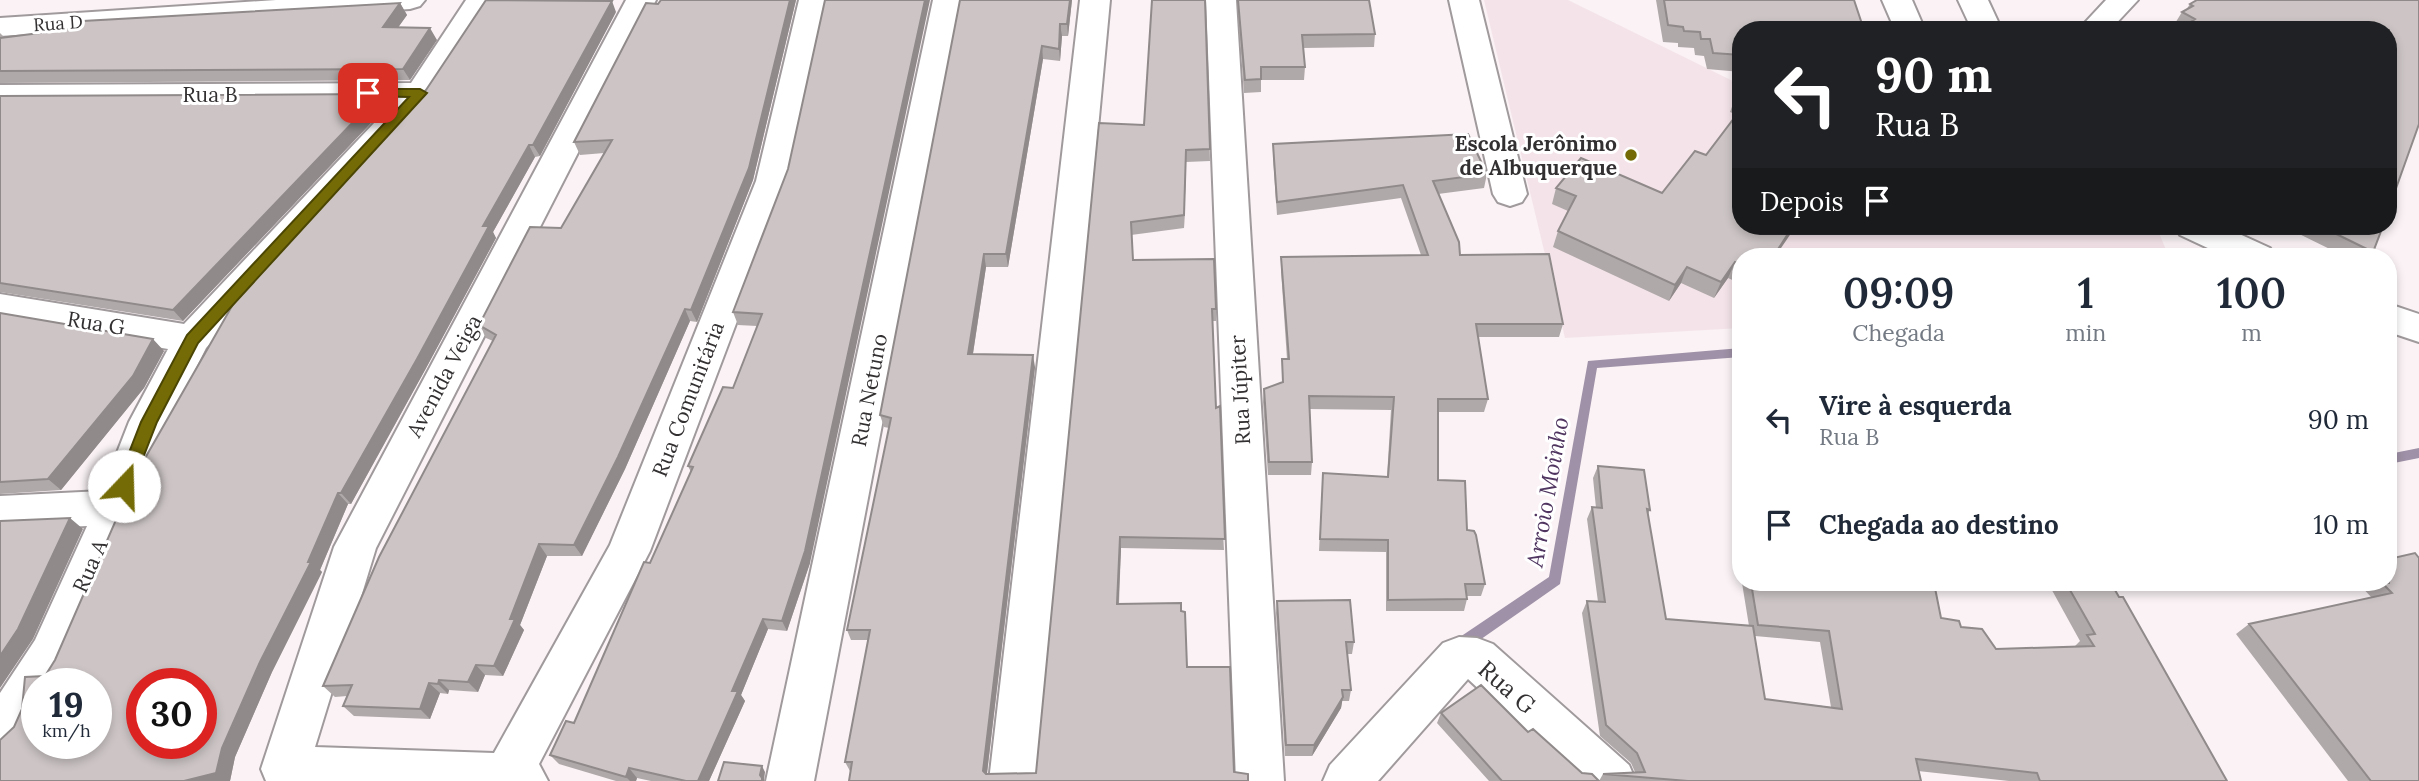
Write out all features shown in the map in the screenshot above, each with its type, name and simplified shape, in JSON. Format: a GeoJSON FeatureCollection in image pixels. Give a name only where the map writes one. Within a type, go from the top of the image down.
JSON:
{"type":"FeatureCollection","features":[{"type":"Feature","properties":{"kind":"street"},"geometry":{"type":"LineString","coordinates":[[0,16],[15,0]]}},
{"type":"Feature","properties":{"kind":"street","name":"Rua D"},"geometry":{"type":"LineString","coordinates":[[0,27],[410,0]]}},
{"type":"Feature","properties":{"kind":"street","name":"Rua A"},"geometry":{"type":"LineString","coordinates":[[0,733],[51,654],[116,508],[149,422],[192,339],[420,93],[481,0]]}},
{"type":"Feature","properties":{"kind":"street","name":"Avenida Veiga"},"geometry":{"type":"LineString","coordinates":[[516,778],[285,769],[355,547],[641,0]]}},
{"type":"Feature","properties":{"kind":"street","name":"Rua Comunitária"},"geometry":{"type":"LineString","coordinates":[[516,778],[634,539],[773,181],[814,0]]}},
{"type":"Feature","properties":{"kind":"street","name":"Rua Netuno"},"geometry":{"type":"LineString","coordinates":[[790,781],[948,0]]}},
{"type":"Feature","properties":{"kind":"street"},"geometry":{"type":"LineString","coordinates":[[1013,781],[1095,0]]}},
{"type":"Feature","properties":{"kind":"street","name":"Rua Júpiter"},"geometry":{"type":"LineString","coordinates":[[1221,0],[1260,781]]}},
{"type":"Feature","properties":{"kind":"street"},"geometry":{"type":"LineString","coordinates":[[1464,0],[1510,194]]}},
{"type":"Feature","properties":{"kind":"street"},"geometry":{"type":"LineString","coordinates":[[1897,0],[1906,21]]}},
{"type":"Feature","properties":{"kind":"street"},"geometry":{"type":"LineString","coordinates":[[1973,0],[1983,21]]}},
{"type":"Feature","properties":{"kind":"street"},"geometry":{"type":"LineString","coordinates":[[2102,21],[2123,0]]}},
{"type":"Feature","properties":{"kind":"street","name":"Rua B"},"geometry":{"type":"LineString","coordinates":[[0,95],[420,93]]}},
{"type":"Feature","properties":{"kind":"street"},"geometry":{"type":"LineString","coordinates":[[2211,235],[2239,248]]}},
{"type":"Feature","properties":{"kind":"street","name":"Rua G"},"geometry":{"type":"LineString","coordinates":[[0,307],[192,339]]}},
{"type":"Feature","properties":{"kind":"street"},"geometry":{"type":"LineString","coordinates":[[2397,321],[2419,328]]}},
{"type":"Feature","properties":{"kind":"street"},"geometry":{"type":"LineString","coordinates":[[0,513],[116,508]]}},
{"type":"Feature","properties":{"kind":"street","name":"Rua G"},"geometry":{"type":"LineString","coordinates":[[1347,781],[1460,657],[1467,656],[1477,658],[1612,781]]}},
{"type":"Feature","properties":{"kind":"shaded area","name":"Escola Jerônimo de Albuquerque"},"geometry":{"type":"Polygon","coordinates":[[[1484,0],[1568,0],[1732,81],[1732,235],[2160,235],[2165,248],[1732,248],[1732,329],[1565,338],[1484,0]]]}},
{"type":"Feature","properties":{"kind":"building"},"geometry":{"type":"Polygon","coordinates":[[[486,0],[612,1],[533,145],[529,145],[483,226],[489,226],[417,359],[341,493],[338,493],[308,562],[311,562],[260,662],[222,748],[216,773],[184,781],[0,781],[0,740],[14,727],[21,711],[21,759],[112,759],[112,668],[50,668],[136,474],[240,292],[426,90],[486,0]]]}},
{"type":"Feature","properties":{"kind":"building"},"geometry":{"type":"Polygon","coordinates":[[[661,0],[790,0],[749,168],[691,310],[685,309],[618,457],[574,545],[539,544],[510,619],[515,619],[494,666],[476,665],[468,682],[439,680],[438,684],[429,683],[420,709],[343,706],[352,685],[323,686],[379,557],[496,335],[479,325],[530,227],[561,228],[612,140],[574,142],[646,3],[658,4],[661,0]]]}},
{"type":"Feature","properties":{"kind":"building"},"geometry":{"type":"Polygon","coordinates":[[[825,0],[925,0],[805,551],[782,621],[763,619],[732,691],[738,691],[698,781],[686,781],[629,768],[626,777],[550,755],[566,721],[574,723],[644,562],[650,563],[693,467],[688,466],[723,387],[733,388],[762,314],[733,312],[788,169],[825,0]]]}},
{"type":"Feature","properties":{"kind":"building"},"geometry":{"type":"Polygon","coordinates":[[[960,0],[1070,0],[1067,24],[1060,24],[1059,49],[1042,46],[1006,254],[984,254],[968,354],[1033,355],[983,771],[986,774],[1036,773],[1099,123],[1144,125],[1152,0],[1205,0],[1210,149],[1186,150],[1184,215],[1131,222],[1133,260],[1214,259],[1216,309],[1212,309],[1216,408],[1220,406],[1225,539],[1120,537],[1117,604],[1181,603],[1181,611],[1185,612],[1187,667],[1230,667],[1234,772],[1248,774],[1248,781],[849,781],[852,762],[845,762],[870,630],[847,630],[891,418],[880,415],[960,0]]]}},
{"type":"Feature","properties":{"kind":"building"},"geometry":{"type":"Polygon","coordinates":[[[1238,0],[1369,0],[1375,34],[1302,35],[1305,67],[1261,67],[1261,79],[1245,80],[1238,0]]]}},
{"type":"Feature","properties":{"kind":"building"},"geometry":{"type":"Polygon","coordinates":[[[1664,0],[1854,0],[1861,21],[1732,21],[1732,54],[1713,53],[1710,39],[1701,39],[1700,32],[1684,31],[1683,27],[1668,25],[1664,0]]]}},
{"type":"Feature","properties":{"kind":"building"},"geometry":{"type":"Polygon","coordinates":[[[2197,0],[2419,0],[2419,124],[2397,186],[2397,21],[2192,21],[2195,19],[2182,12],[2193,6],[2190,4],[2197,0]]]}},
{"type":"Feature","properties":{"kind":"building"},"geometry":{"type":"Polygon","coordinates":[[[400,3],[383,27],[430,28],[403,69],[0,71],[0,38],[79,28],[83,21],[400,3]]]}},
{"type":"Feature","properties":{"kind":"building"},"geometry":{"type":"Polygon","coordinates":[[[380,94],[173,310],[0,283],[0,96],[380,94]]]}},
{"type":"Feature","properties":{"kind":"building"},"geometry":{"type":"Polygon","coordinates":[[[1732,121],[1732,235],[1787,235],[1779,248],[1732,248],[1732,266],[1721,282],[1687,267],[1675,285],[1558,231],[1576,196],[1556,188],[1581,158],[1662,193],[1695,151],[1706,155],[1732,121]]]}},
{"type":"Feature","properties":{"kind":"building"},"geometry":{"type":"Polygon","coordinates":[[[1468,134],[1487,174],[1433,181],[1459,242],[1460,255],[1549,254],[1563,324],[1476,324],[1488,399],[1438,399],[1438,480],[1465,481],[1467,530],[1474,531],[1476,535],[1485,584],[1465,584],[1467,599],[1388,600],[1388,540],[1320,539],[1323,473],[1388,477],[1394,397],[1309,396],[1312,462],[1269,462],[1264,389],[1283,382],[1282,359],[1289,359],[1281,257],[1428,255],[1403,185],[1277,202],[1273,144],[1468,134]]]}},
{"type":"Feature","properties":{"kind":"building"},"geometry":{"type":"Polygon","coordinates":[[[2338,235],[2380,235],[2375,248],[2365,248],[2338,235]]]}},
{"type":"Feature","properties":{"kind":"building"},"geometry":{"type":"Polygon","coordinates":[[[0,313],[153,339],[133,376],[48,479],[0,482],[0,313]]]}},
{"type":"Feature","properties":{"kind":"building"},"geometry":{"type":"Polygon","coordinates":[[[1598,466],[1644,470],[1650,510],[1647,509],[1666,619],[1753,626],[1765,699],[1842,709],[1829,631],[1758,625],[1752,591],[1936,591],[1941,618],[1959,621],[1961,627],[1982,629],[1996,649],[2094,646],[2087,635],[2095,634],[2071,591],[2116,591],[2119,597],[2123,597],[2227,781],[2040,781],[2037,773],[1916,759],[1921,781],[1688,781],[1603,774],[1645,772],[1637,753],[1606,725],[1587,601],[1605,602],[1592,507],[1602,508],[1598,466]]]}},
{"type":"Feature","properties":{"kind":"building"},"geometry":{"type":"Polygon","coordinates":[[[70,518],[18,629],[0,656],[0,521],[70,518]]]}},
{"type":"Feature","properties":{"kind":"building"},"geometry":{"type":"Polygon","coordinates":[[[2415,553],[2419,558],[2419,781],[2371,781],[2249,624],[2397,591],[2397,557],[2415,553]]]}},
{"type":"Feature","properties":{"kind":"building"},"geometry":{"type":"Polygon","coordinates":[[[1350,600],[1354,642],[1346,642],[1351,690],[1342,690],[1343,697],[1314,745],[1286,745],[1277,601],[1350,600]]]}},
{"type":"Feature","properties":{"kind":"building"},"geometry":{"type":"Polygon","coordinates":[[[1481,685],[1528,732],[1533,729],[1582,773],[1592,774],[1599,781],[1502,781],[1441,713],[1481,685]]]}},
{"type":"Feature","properties":{"kind":"building"},"geometry":{"type":"Polygon","coordinates":[[[724,762],[762,766],[762,781],[718,781],[724,762]]]}},
{"type":"Feature","properties":{"kind":"waterway","name":"Arroio Moinho"},"geometry":{"type":"LineString","coordinates":[[1459,646],[1555,580],[1592,364],[1732,353]]}},
{"type":"Feature","properties":{"kind":"waterway","name":"Arroio Moinho"},"geometry":{"type":"LineString","coordinates":[[2397,457],[2419,453]]}},
{"type":"Feature","properties":{"kind":"place","name":"Escola Jerônimo de Albuquerque"},"geometry":{"type":"Point","coordinates":[1631,155]}},
{"type":"Feature","properties":{"kind":"route"},"geometry":{"type":"LineString","coordinates":[[124,486],[149,422],[192,339],[420,93],[368,93]]}}]}
